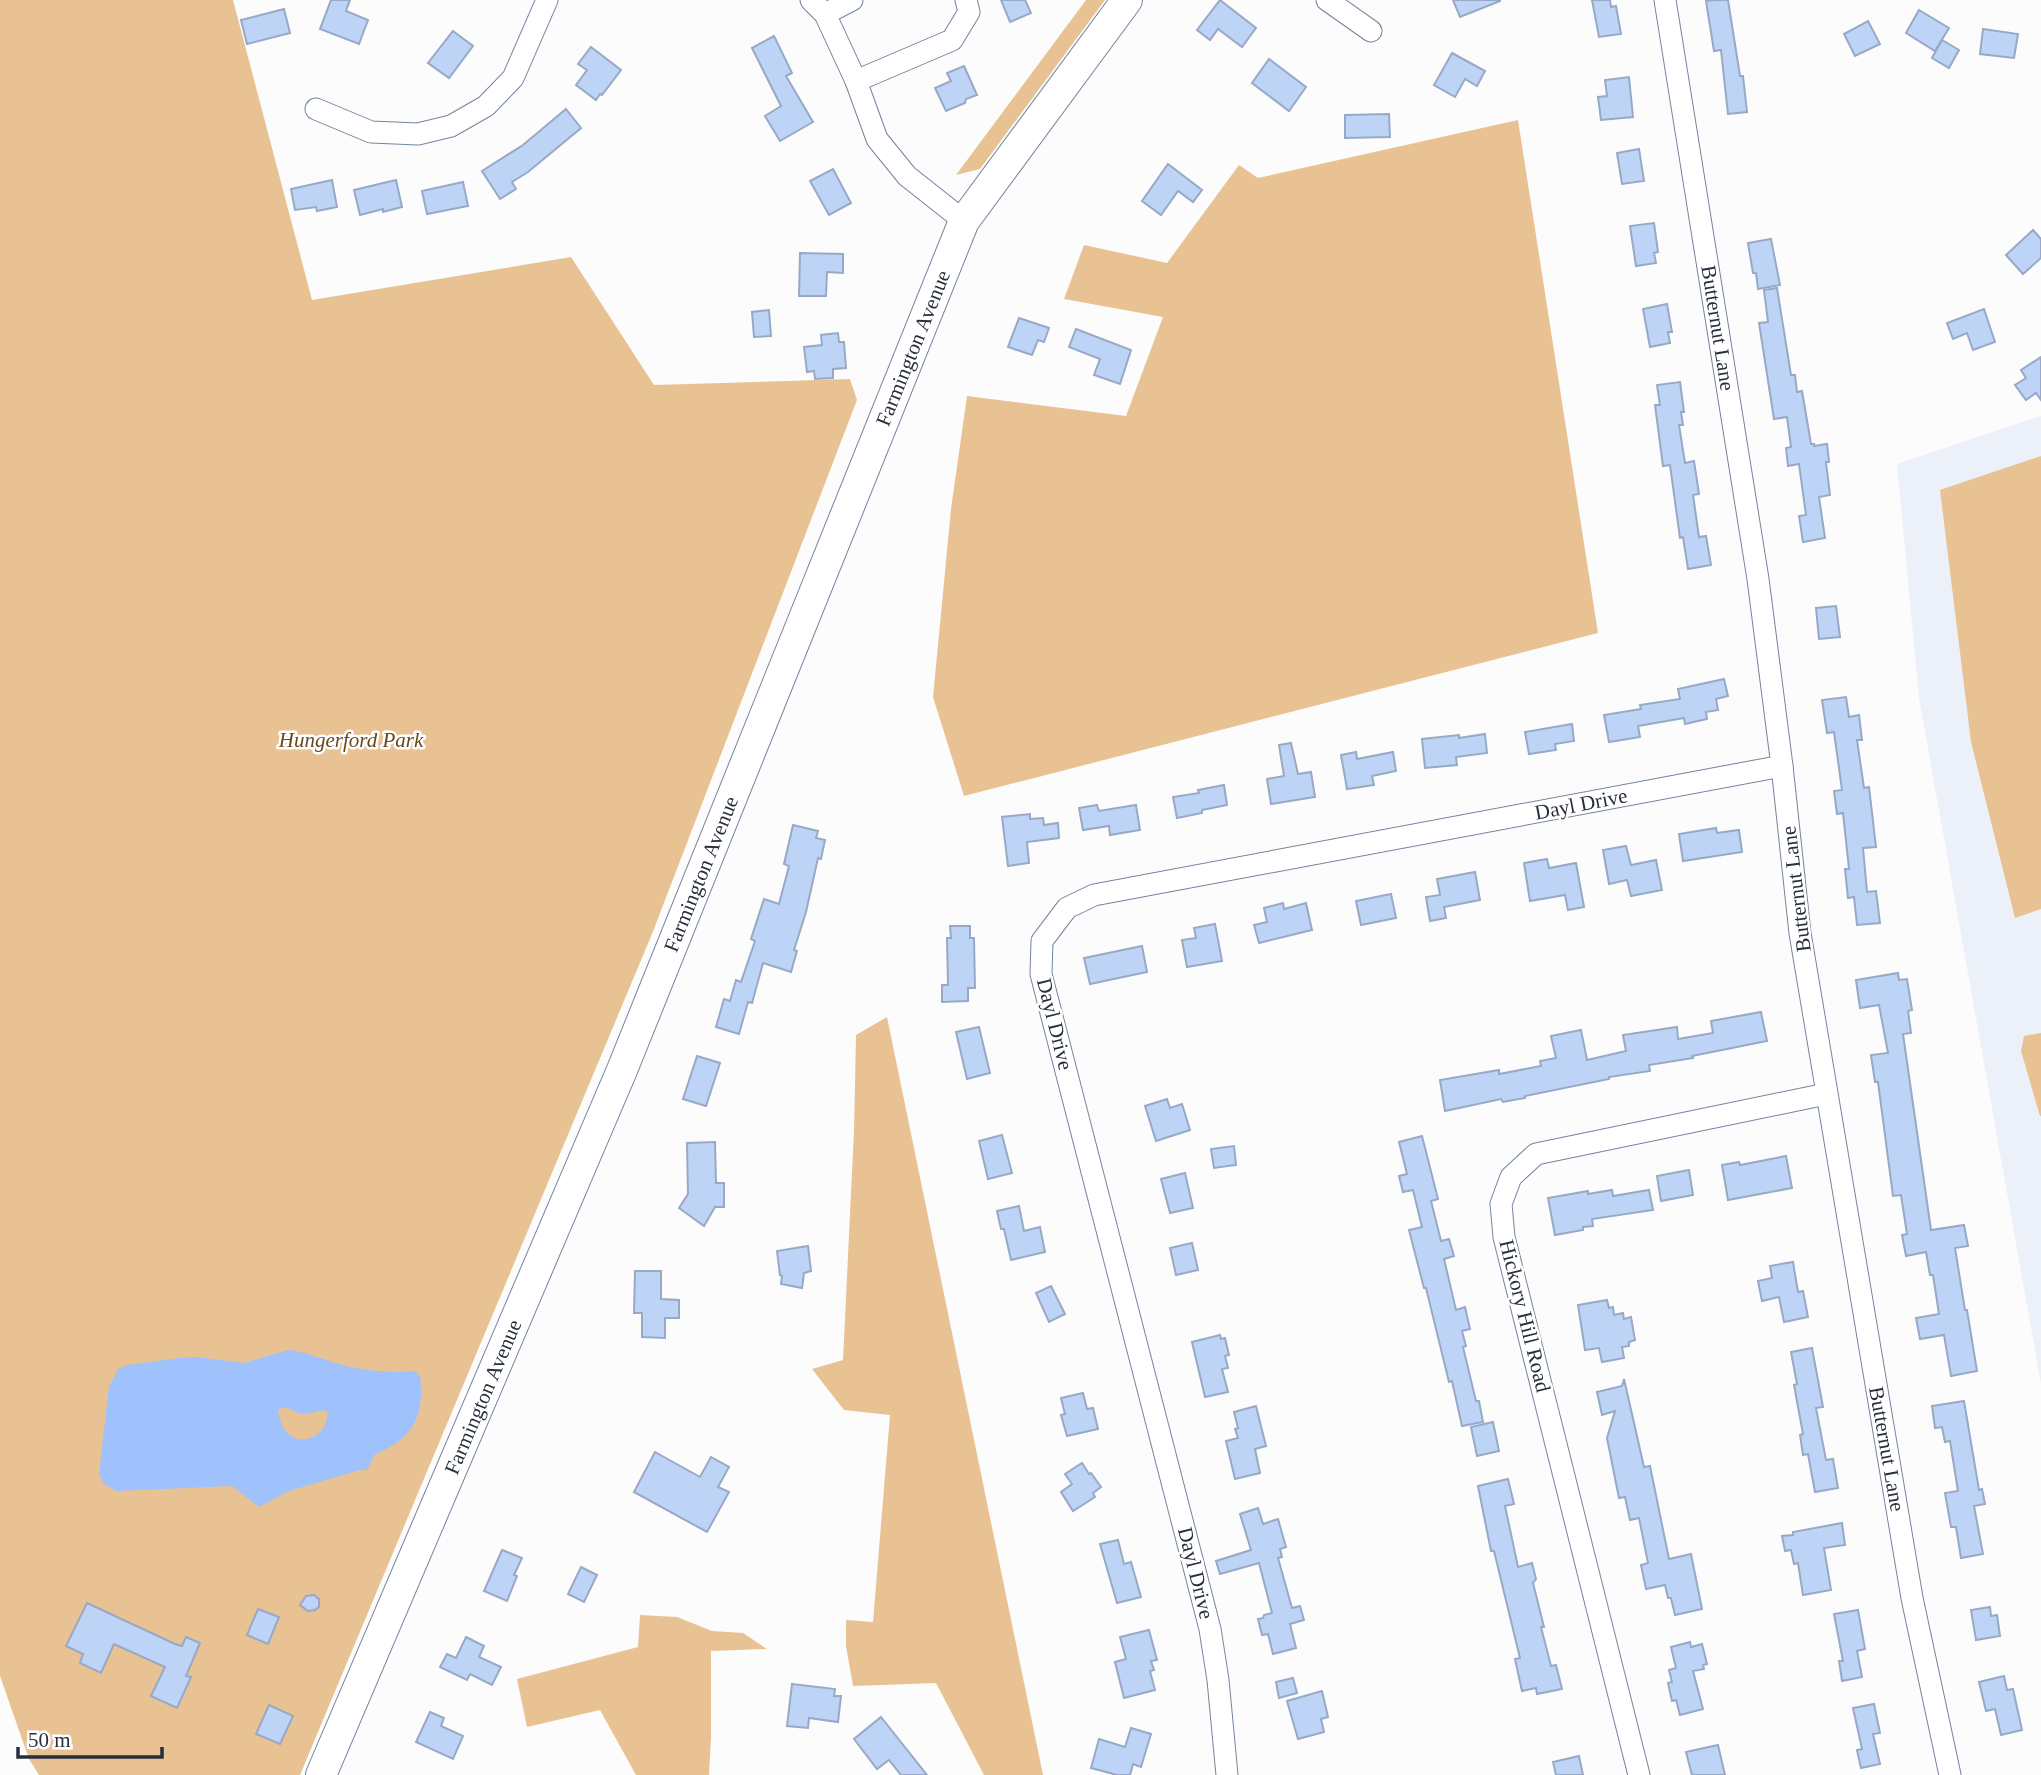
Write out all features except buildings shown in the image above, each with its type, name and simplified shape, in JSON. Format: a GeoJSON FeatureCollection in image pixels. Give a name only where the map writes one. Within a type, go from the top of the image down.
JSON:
{"type":"FeatureCollection","features":[{"type":"Feature","properties":{"kind":"main road","name":"Farmington Avenue"},"geometry":{"type":"LineString","coordinates":[[321,1775],[622,1070],[964,221],[1127,0]]}},
{"type":"Feature","properties":{"kind":"street"},"geometry":{"type":"LineString","coordinates":[[316,109],[370,132],[418,134],[451,126],[486,106],[513,78],[547,0]]}},
{"type":"Feature","properties":{"kind":"street"},"geometry":{"type":"LineString","coordinates":[[852,0],[818,7],[856,81],[877,139],[907,176],[964,221]]}},
{"type":"Feature","properties":{"kind":"street"},"geometry":{"type":"LineString","coordinates":[[856,81],[952,40],[969,12],[966,0]]}},
{"type":"Feature","properties":{"kind":"street"},"geometry":{"type":"LineString","coordinates":[[1327,0],[1371,31]]}},
{"type":"Feature","properties":{"kind":"street","name":"Butternut Lane"},"geometry":{"type":"LineString","coordinates":[[1665,0],[1758,579],[1800,933],[1912,1598],[1950,1775]]}},
{"type":"Feature","properties":{"kind":"street","name":"Dayl Drive"},"geometry":{"type":"LineString","coordinates":[[1227,1775],[1210,1629],[1041,974],[1042,941],[1067,908],[1094,895],[1782,766]]}},
{"type":"Feature","properties":{"kind":"street","name":"Hickory Hill Road"},"geometry":{"type":"LineString","coordinates":[[1639,1775],[1504,1237],[1502,1203],[1511,1177],[1535,1154],[1826,1094]]}},
{"type":"Feature","properties":{"kind":"shaded area"},"geometry":{"type":"Polygon","coordinates":[[[2041,416],[2041,1384],[1919,698],[1897,464],[2041,416]]]}},
{"type":"Feature","properties":{"kind":"green space","name":"Hungerford Park"},"geometry":{"type":"Polygon","coordinates":[[[0,0],[233,0],[312,300],[571,257],[654,385],[850,379],[857,400],[652,934],[300,1775],[39,1775],[29,1759],[0,1676],[0,0]]]}},
{"type":"Feature","properties":{"kind":"green space"},"geometry":{"type":"Polygon","coordinates":[[[1086,0],[1105,0],[980,169],[956,175],[1086,0]]]}},
{"type":"Feature","properties":{"kind":"green space"},"geometry":{"type":"Polygon","coordinates":[[[1518,120],[1598,633],[964,796],[933,697],[951,509],[967,396],[1126,416],[1163,317],[1064,299],[1084,245],[1167,263],[1239,165],[1258,178],[1518,120]]]}},
{"type":"Feature","properties":{"kind":"green space"},"geometry":{"type":"Polygon","coordinates":[[[2041,456],[2041,909],[2015,918],[1971,742],[1940,490],[2041,456]]]}},
{"type":"Feature","properties":{"kind":"green space"},"geometry":{"type":"Polygon","coordinates":[[[887,1017],[1043,1775],[984,1775],[936,1683],[853,1686],[846,1646],[846,1620],[873,1622],[890,1415],[844,1410],[812,1369],[843,1360],[856,1035],[887,1017]]]}},
{"type":"Feature","properties":{"kind":"green space"},"geometry":{"type":"Polygon","coordinates":[[[2041,1033],[2040,1116],[2021,1051],[2024,1036],[2041,1033]]]}},
{"type":"Feature","properties":{"kind":"green space"},"geometry":{"type":"Polygon","coordinates":[[[640,1615],[677,1617],[712,1631],[743,1633],[767,1649],[711,1651],[709,1775],[636,1775],[600,1710],[527,1727],[517,1679],[638,1647],[640,1615]]]}},
{"type":"Feature","properties":{"kind":"water"},"geometry":{"type":"Polygon","coordinates":[[[288,1350],[360,1369],[415,1371],[420,1376],[421,1390],[418,1414],[414,1424],[399,1441],[375,1454],[367,1470],[289,1491],[259,1507],[232,1486],[116,1491],[104,1484],[99,1474],[109,1387],[118,1369],[128,1365],[197,1357],[244,1363],[288,1350]],[[286,1408],[278,1411],[283,1426],[290,1435],[298,1439],[316,1435],[327,1420],[327,1411],[301,1414],[286,1408]]]}}]}
